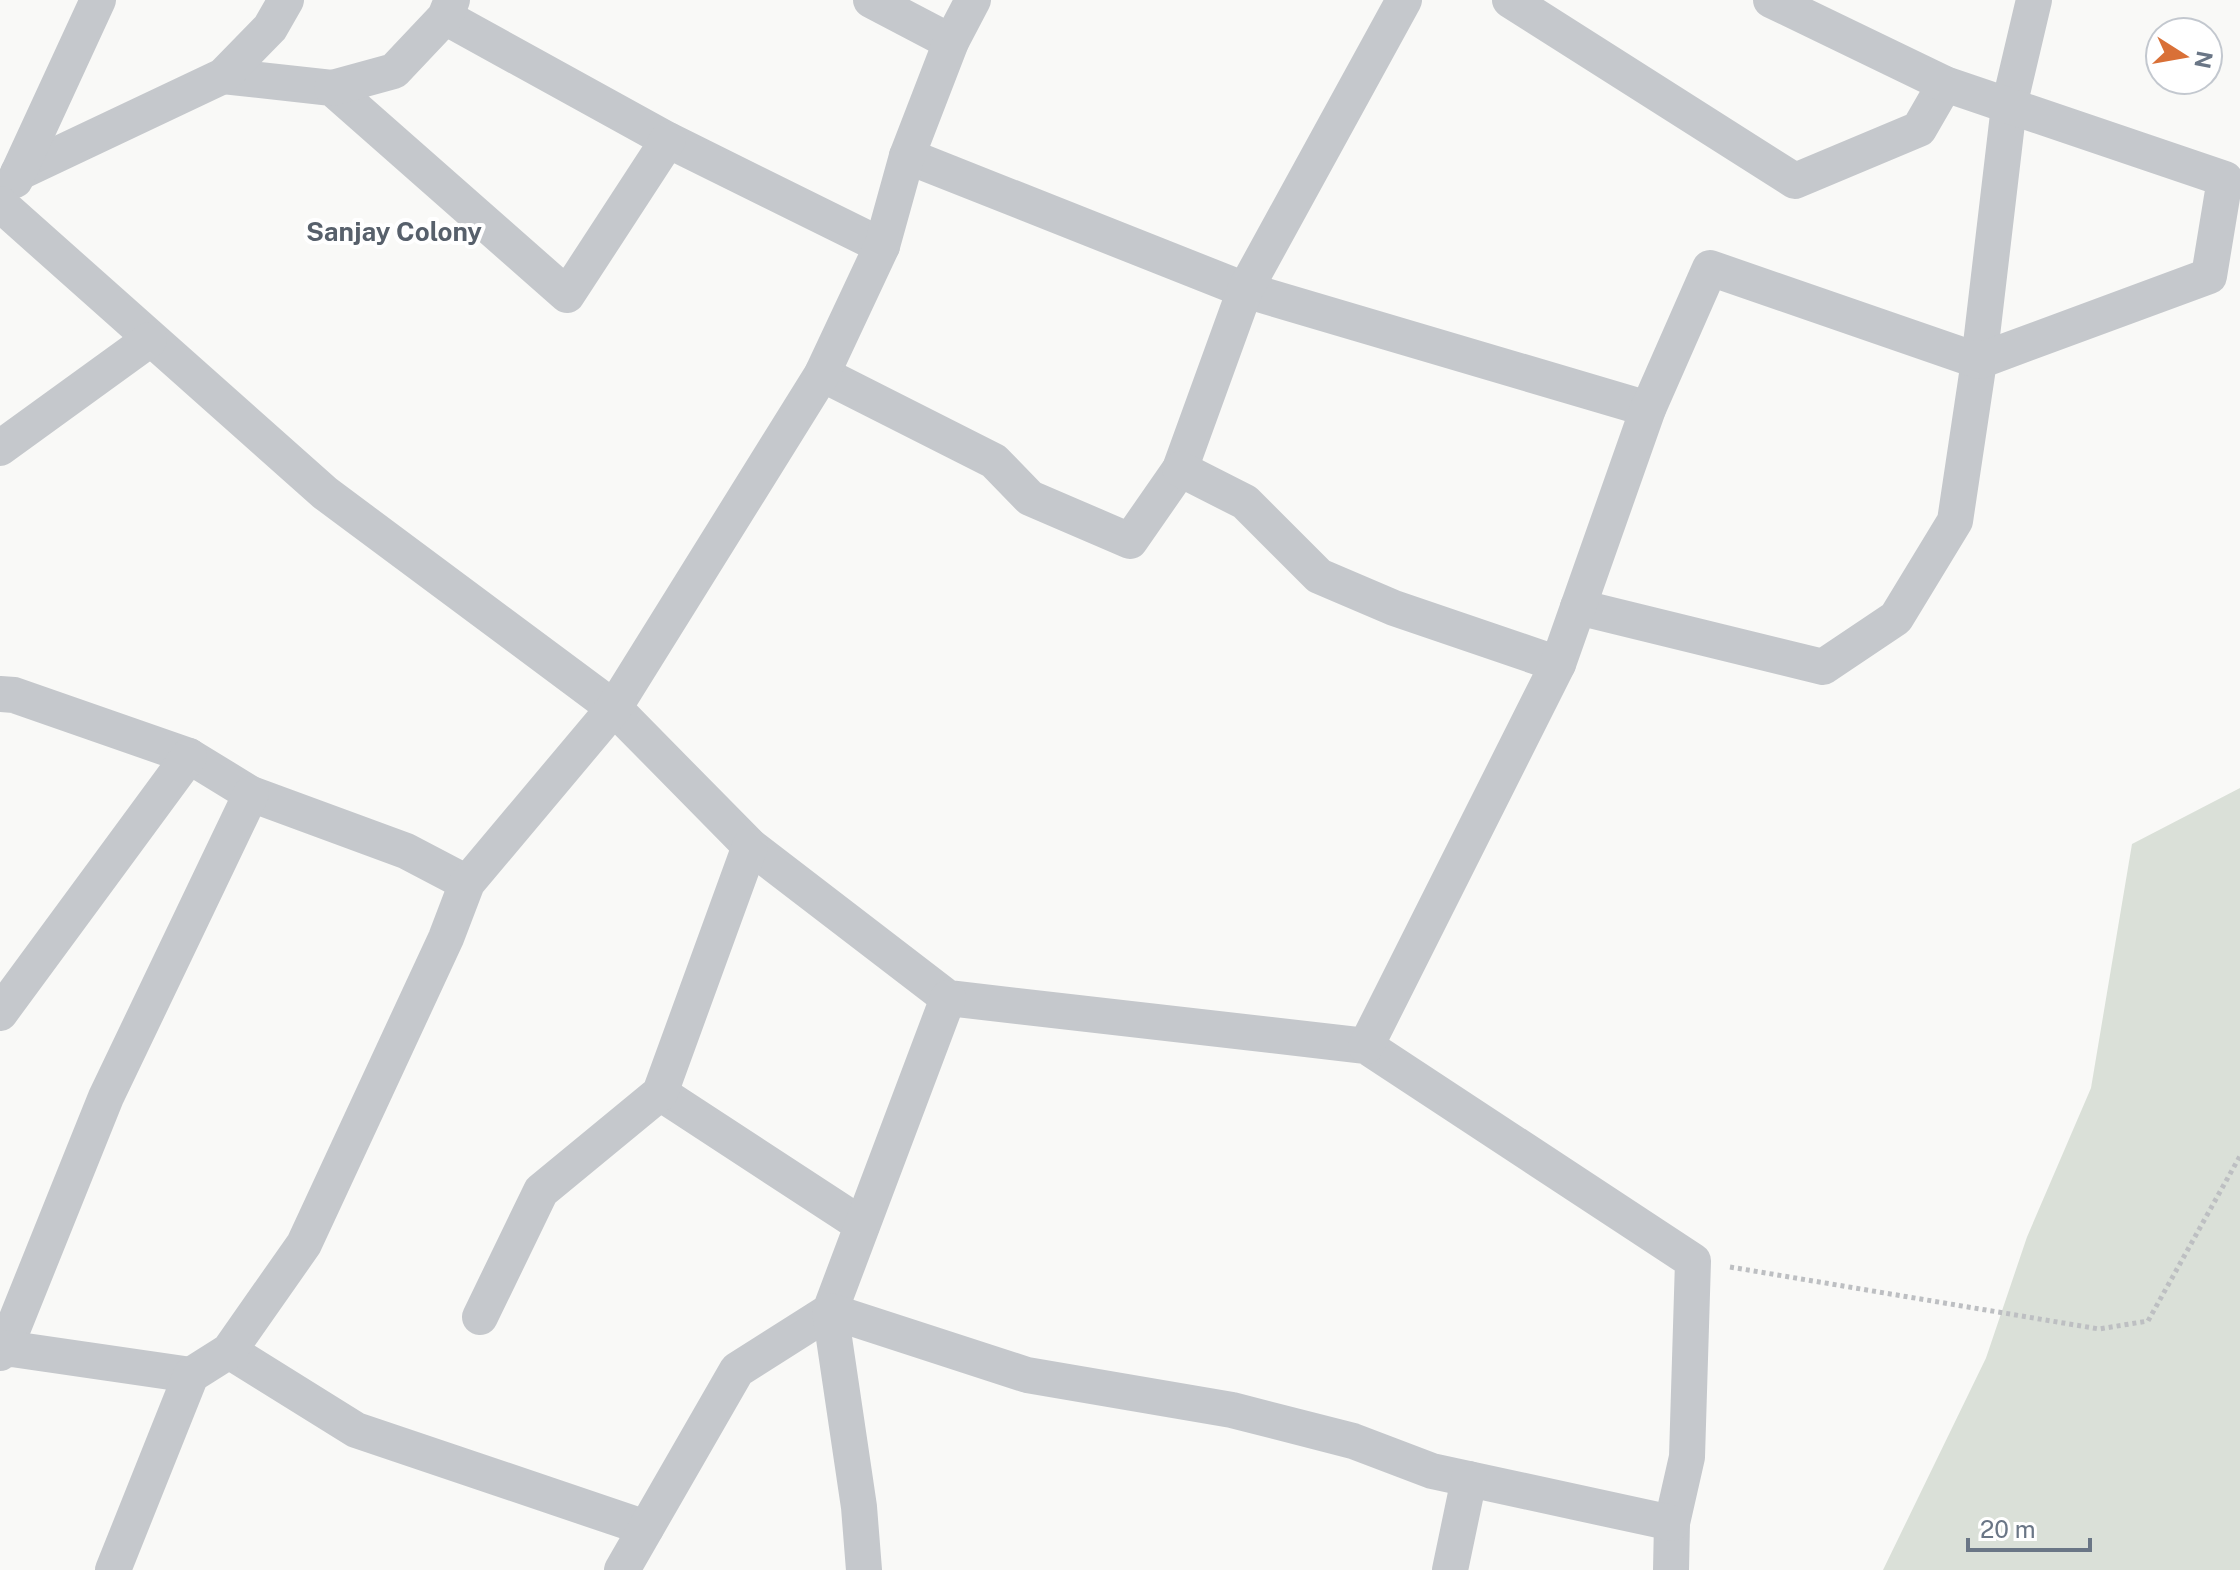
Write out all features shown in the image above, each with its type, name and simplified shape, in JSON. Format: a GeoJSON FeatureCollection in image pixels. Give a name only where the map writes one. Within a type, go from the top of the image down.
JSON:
{"type":"FeatureCollection","features":[{"type":"Feature","properties":{"kind":"street"},"geometry":{"type":"LineString","coordinates":[[18,173],[223,76],[270,28],[286,0]]}},
{"type":"Feature","properties":{"kind":"street"},"geometry":{"type":"LineString","coordinates":[[871,0],[951,42]]}},
{"type":"Feature","properties":{"kind":"street"},"geometry":{"type":"LineString","coordinates":[[113,1570],[191,1375],[229,1351],[304,1244],[446,938],[467,883],[614,708],[822,374],[882,246],[907,156],[951,42],[973,0]]}},
{"type":"Feature","properties":{"kind":"street"},"geometry":{"type":"LineString","coordinates":[[822,374],[994,461],[1030,498],[1130,541],[1180,469],[1245,290],[1404,0]]}},
{"type":"Feature","properties":{"kind":"street"},"geometry":{"type":"LineString","coordinates":[[1510,0],[1795,181],[1919,129],[1945,84]]}},
{"type":"Feature","properties":{"kind":"street"},"geometry":{"type":"LineString","coordinates":[[1366,1046],[1558,664],[1648,409],[1710,268],[1979,361],[2209,276],[2225,179],[1945,84],[1771,0]]}},
{"type":"Feature","properties":{"kind":"street"},"geometry":{"type":"LineString","coordinates":[[1578,607],[1823,667],[1896,618],[1955,521],[1979,361],[2009,106],[2034,0]]}},
{"type":"Feature","properties":{"kind":"street"},"geometry":{"type":"LineString","coordinates":[[96,1],[2,205],[149,340],[325,493],[614,708],[750,846],[948,998],[1366,1046],[1693,1261],[1687,1457],[1672,1523],[1671,1570]]}},
{"type":"Feature","properties":{"kind":"street"},"geometry":{"type":"LineString","coordinates":[[223,76],[332,88],[394,71],[448,9],[668,140],[882,246]]}},
{"type":"Feature","properties":{"kind":"street"},"geometry":{"type":"LineString","coordinates":[[332,88],[567,295],[668,140]]}},
{"type":"Feature","properties":{"kind":"street"},"geometry":{"type":"LineString","coordinates":[[907,156],[1245,290],[1648,409]]}},
{"type":"Feature","properties":{"kind":"street"},"geometry":{"type":"LineString","coordinates":[[0,448],[149,340]]}},
{"type":"Feature","properties":{"kind":"street"},"geometry":{"type":"LineString","coordinates":[[1180,469],[1245,502],[1319,576],[1394,608],[1558,664]]}},
{"type":"Feature","properties":{"kind":"street"},"geometry":{"type":"LineString","coordinates":[[0,694],[14,695],[189,756],[251,794],[406,851],[467,883]]}},
{"type":"Feature","properties":{"kind":"street"},"geometry":{"type":"LineString","coordinates":[[0,1013],[189,756]]}},
{"type":"Feature","properties":{"kind":"street"},"geometry":{"type":"LineString","coordinates":[[191,1375],[2,1350],[106,1097],[251,794]]}},
{"type":"Feature","properties":{"kind":"street"},"geometry":{"type":"LineString","coordinates":[[480,1317],[541,1191],[660,1093],[750,846]]}},
{"type":"Feature","properties":{"kind":"street"},"geometry":{"type":"LineString","coordinates":[[864,1570],[859,1507],[830,1311],[948,998]]}},
{"type":"Feature","properties":{"kind":"street"},"geometry":{"type":"LineString","coordinates":[[660,1093],[862,1225]]}},
{"type":"Feature","properties":{"kind":"street"},"geometry":{"type":"LineString","coordinates":[[830,1311],[1027,1375],[1232,1410],[1353,1441],[1432,1471],[1672,1523]]}},
{"type":"Feature","properties":{"kind":"street"},"geometry":{"type":"LineString","coordinates":[[622,1570],[737,1370],[830,1311]]}},
{"type":"Feature","properties":{"kind":"street"},"geometry":{"type":"LineString","coordinates":[[229,1351],[356,1430],[646,1528]]}},
{"type":"Feature","properties":{"kind":"street"},"geometry":{"type":"LineString","coordinates":[[1450,1570],[1469,1479]]}},
{"type":"Feature","properties":{"kind":"path"},"geometry":{"type":"LineString","coordinates":[[1693,1261],[2099,1329],[2148,1321],[2240,1156]]}},
{"type":"Feature","properties":{"kind":"shaded area"},"geometry":{"type":"Polygon","coordinates":[[[2240,788],[2240,1570],[1883,1570],[1986,1358],[2027,1237],[2091,1088],[2132,844],[2240,788]]]}},
{"type":"Feature","properties":{"kind":"district","name":"Sanjay Colony"},"geometry":{"type":"Point","coordinates":[394,231]}}]}
